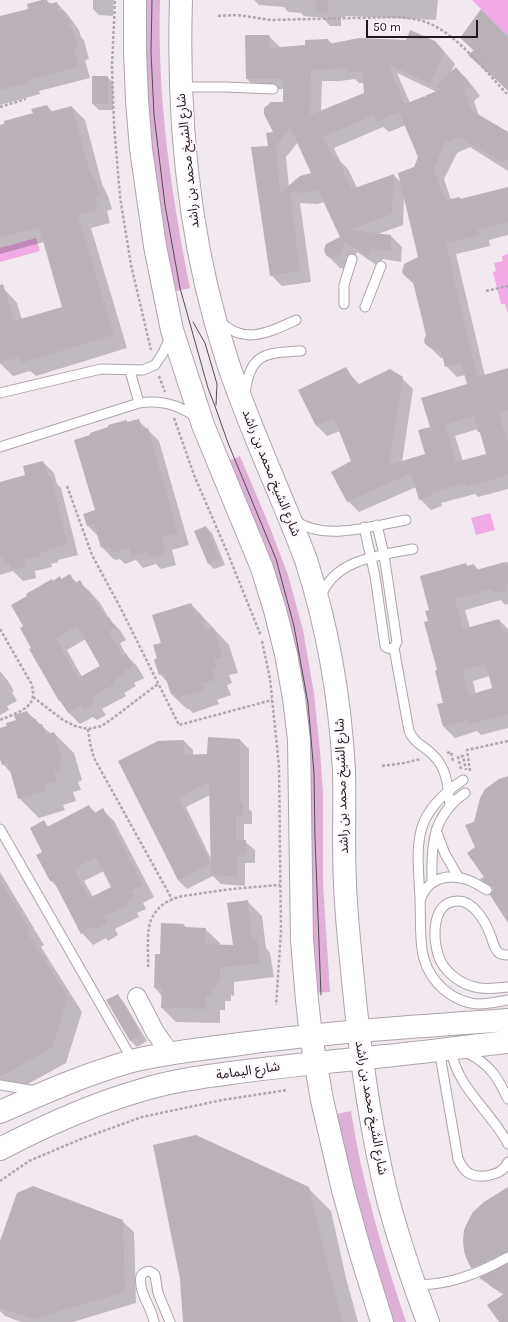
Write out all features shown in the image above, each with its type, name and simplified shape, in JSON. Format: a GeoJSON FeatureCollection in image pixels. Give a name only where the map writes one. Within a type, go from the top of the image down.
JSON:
{"type":"FeatureCollection","features":[{"type":"Feature","properties":{"kind":"main road"},"geometry":{"type":"LineString","coordinates":[[135,0],[136,86],[141,149],[154,246],[172,330],[203,425],[262,568],[275,610],[286,654],[294,698],[299,740],[302,940],[311,1036],[322,1100],[343,1190],[382,1322]]}},
{"type":"Feature","properties":{"kind":"main road","name":"شارع الشيخ محمد بن راشد"},"geometry":{"type":"LineString","coordinates":[[180,0],[180,87],[186,166],[191,205],[207,287],[227,360],[243,405],[306,560],[320,606],[329,647],[341,730],[344,771],[345,883],[358,1031],[362,1059],[373,1129],[388,1199],[414,1284],[428,1322]]}},
{"type":"Feature","properties":{"kind":"main road"},"geometry":{"type":"LineString","coordinates":[[0,1112],[77,1078],[152,1057],[273,1039],[508,1020]]}},
{"type":"Feature","properties":{"kind":"main road","name":"شارع اليمامة"},"geometry":{"type":"LineString","coordinates":[[1,1149],[61,1119],[143,1089],[201,1077],[316,1062],[362,1059],[508,1042]]}},
{"type":"Feature","properties":{"kind":"street"},"geometry":{"type":"LineString","coordinates":[[134,1000],[155,1032],[152,1057]]}},
{"type":"Feature","properties":{"kind":"lane"},"geometry":{"type":"LineString","coordinates":[[180,87],[273,89]]}},
{"type":"Feature","properties":{"kind":"lane"},"geometry":{"type":"LineString","coordinates":[[344,304],[344,285],[352,259]]}},
{"type":"Feature","properties":{"kind":"lane"},"geometry":{"type":"LineString","coordinates":[[365,307],[381,266]]}},
{"type":"Feature","properties":{"kind":"lane"},"geometry":{"type":"LineString","coordinates":[[214,314],[231,330],[242,334],[253,335],[264,334],[296,320]]}},
{"type":"Feature","properties":{"kind":"lane"},"geometry":{"type":"LineString","coordinates":[[0,393],[101,368],[116,368],[130,371],[143,370],[155,365],[169,342],[172,330]]}},
{"type":"Feature","properties":{"kind":"lane"},"geometry":{"type":"LineString","coordinates":[[243,405],[250,368],[257,360],[266,355],[277,352],[301,351]]}},
{"type":"Feature","properties":{"kind":"lane"},"geometry":{"type":"LineString","coordinates":[[130,371],[139,403]]}},
{"type":"Feature","properties":{"kind":"lane"},"geometry":{"type":"LineString","coordinates":[[0,447],[139,403],[150,401],[174,405],[194,416],[203,425]]}},
{"type":"Feature","properties":{"kind":"lane"},"geometry":{"type":"LineString","coordinates":[[288,515],[307,527],[319,530],[342,531],[406,520]]}},
{"type":"Feature","properties":{"kind":"lane"},"geometry":{"type":"LineString","coordinates":[[377,525],[384,554],[398,642],[394,648],[409,731],[416,742],[434,756],[445,772],[450,805]]}},
{"type":"Feature","properties":{"kind":"lane"},"geometry":{"type":"LineString","coordinates":[[364,527],[378,594],[385,646],[387,648],[394,648]]}},
{"type":"Feature","properties":{"kind":"lane"},"geometry":{"type":"LineString","coordinates":[[320,606],[324,591],[332,577],[340,570],[350,565],[384,554],[413,549]]}},
{"type":"Feature","properties":{"kind":"lane"},"geometry":{"type":"LineString","coordinates":[[463,777],[448,790],[430,810],[422,827],[420,836],[418,854],[422,947],[424,959],[428,971],[435,981],[448,993],[465,1001],[476,1004],[508,1000]]}},
{"type":"Feature","properties":{"kind":"lane"},"geometry":{"type":"LineString","coordinates":[[432,882],[433,847],[436,830],[444,813],[450,805],[465,793]]}},
{"type":"Feature","properties":{"kind":"lane"},"geometry":{"type":"LineString","coordinates":[[0,829],[152,1057]]}},
{"type":"Feature","properties":{"kind":"lane"},"geometry":{"type":"LineString","coordinates":[[436,830],[445,854],[459,878]]}},
{"type":"Feature","properties":{"kind":"lane"},"geometry":{"type":"LineString","coordinates":[[420,901],[422,894],[432,882],[440,879],[466,879],[488,890]]}},
{"type":"Feature","properties":{"kind":"lane"},"geometry":{"type":"LineString","coordinates":[[508,955],[504,955],[496,949],[483,920],[466,902],[459,900],[451,902],[444,906],[439,913],[435,927],[435,943],[442,962],[448,971],[473,987],[488,989],[508,987]]}},
{"type":"Feature","properties":{"kind":"lane"},"geometry":{"type":"LineString","coordinates":[[448,1048],[479,1059],[500,1082],[508,1099]]}},
{"type":"Feature","properties":{"kind":"lane"},"geometry":{"type":"LineString","coordinates":[[448,1048],[458,1073],[508,1144]]}},
{"type":"Feature","properties":{"kind":"lane"},"geometry":{"type":"LineString","coordinates":[[448,1048],[458,1159],[461,1165],[471,1174],[490,1175],[502,1170],[508,1162]]}},
{"type":"Feature","properties":{"kind":"lane"},"geometry":{"type":"LineString","coordinates":[[0,1085],[44,1093]]}},
{"type":"Feature","properties":{"kind":"lane"},"geometry":{"type":"LineString","coordinates":[[414,1284],[442,1283],[481,1271],[508,1257]]}},
{"type":"Feature","properties":{"kind":"lane"},"geometry":{"type":"LineString","coordinates":[[154,1322],[151,1311],[144,1298],[141,1286],[141,1276],[146,1271],[155,1275],[158,1293],[170,1322]]}},
{"type":"Feature","properties":{"kind":"path"},"geometry":{"type":"LineString","coordinates":[[115,0],[112,66],[114,124],[120,197],[131,265],[141,310]]}},
{"type":"Feature","properties":{"kind":"path"},"geometry":{"type":"LineString","coordinates":[[218,16],[237,16],[271,20],[398,17],[414,19],[428,23],[455,39],[508,95]]}},
{"type":"Feature","properties":{"kind":"path"},"geometry":{"type":"LineString","coordinates":[[0,107],[26,99]]}},
{"type":"Feature","properties":{"kind":"path"},"geometry":{"type":"LineString","coordinates":[[486,291],[508,286]]}},
{"type":"Feature","properties":{"kind":"path"},"geometry":{"type":"LineString","coordinates":[[178,431],[194,476],[228,554],[261,636],[270,679],[279,766],[281,932],[276,1005]]}},
{"type":"Feature","properties":{"kind":"path"},"geometry":{"type":"LineString","coordinates":[[67,486],[92,555],[179,725],[272,700]]}},
{"type":"Feature","properties":{"kind":"path"},"geometry":{"type":"LineString","coordinates":[[0,629],[34,690],[33,698],[30,704],[24,709],[0,720]]}},
{"type":"Feature","properties":{"kind":"path"},"geometry":{"type":"LineString","coordinates":[[33,698],[63,720],[75,726],[88,728],[102,726],[158,684]]}},
{"type":"Feature","properties":{"kind":"path"},"geometry":{"type":"LineString","coordinates":[[88,728],[94,758],[172,899]]}},
{"type":"Feature","properties":{"kind":"path"},"geometry":{"type":"LineString","coordinates":[[463,777],[458,757],[463,756],[466,773],[471,771],[467,750],[508,740]]}},
{"type":"Feature","properties":{"kind":"path"},"geometry":{"type":"LineString","coordinates":[[382,766],[404,763],[451,752]]}},
{"type":"Feature","properties":{"kind":"path"},"geometry":{"type":"LineString","coordinates":[[148,967],[150,922],[158,908],[172,899],[213,891],[280,885]]}},
{"type":"Feature","properties":{"kind":"path"},"geometry":{"type":"LineString","coordinates":[[0,1181],[29,1161],[81,1139],[142,1117],[222,1100],[287,1090]]}},
{"type":"Feature","properties":{"kind":"shaded area"},"geometry":{"type":"Polygon","coordinates":[[[145,0],[160,0],[163,109],[171,181],[190,288],[173,292],[152,158],[146,86],[145,0]]]}},
{"type":"Feature","properties":{"kind":"shaded area"},"geometry":{"type":"Polygon","coordinates":[[[472,0],[508,0],[508,36],[472,0]]]}},
{"type":"Feature","properties":{"kind":"shaded area"},"geometry":{"type":"Polygon","coordinates":[[[36,238],[40,251],[0,262],[0,248],[36,238]]]}},
{"type":"Feature","properties":{"kind":"shaded area"},"geometry":{"type":"Polygon","coordinates":[[[508,254],[507,312],[505,304],[501,304],[493,272],[496,271],[494,263],[503,261],[502,256],[508,254]]]}},
{"type":"Feature","properties":{"kind":"shaded area"},"geometry":{"type":"Polygon","coordinates":[[[240,456],[288,575],[303,630],[314,693],[323,793],[323,883],[330,992],[313,993],[307,762],[226,462],[240,456]]]}},
{"type":"Feature","properties":{"kind":"shaded area"},"geometry":{"type":"Polygon","coordinates":[[[490,513],[495,530],[476,535],[471,518],[490,513]]]}},
{"type":"Feature","properties":{"kind":"shaded area"},"geometry":{"type":"Polygon","coordinates":[[[351,1111],[361,1165],[374,1218],[406,1322],[390,1322],[367,1249],[336,1114],[351,1111]]]}},
{"type":"Feature","properties":{"kind":"building"},"geometry":{"type":"Polygon","coordinates":[[[47,0],[48,4],[57,2],[59,12],[64,11],[66,18],[68,17],[70,27],[72,27],[78,47],[74,48],[79,67],[28,80],[29,83],[0,90],[0,16],[28,9],[27,4],[47,0]]]}},
{"type":"Feature","properties":{"kind":"building"},"geometry":{"type":"Polygon","coordinates":[[[316,0],[328,0],[327,13],[315,12],[316,0]]]}},
{"type":"Feature","properties":{"kind":"building"},"geometry":{"type":"Polygon","coordinates":[[[481,9],[508,36],[508,90],[468,55],[474,50],[460,38],[481,9]]]}},
{"type":"Feature","properties":{"kind":"building"},"geometry":{"type":"Polygon","coordinates":[[[410,30],[435,41],[444,52],[430,84],[388,64],[405,104],[425,96],[424,98],[427,95],[441,89],[436,86],[456,67],[470,85],[464,90],[471,110],[508,132],[508,160],[501,162],[459,137],[446,142],[434,168],[446,200],[460,197],[460,199],[508,187],[508,222],[478,229],[480,235],[446,243],[477,377],[508,368],[508,410],[499,413],[508,444],[508,475],[466,487],[465,483],[431,493],[432,495],[419,500],[411,473],[347,502],[331,472],[351,461],[334,418],[316,426],[298,390],[346,367],[357,385],[390,369],[403,377],[389,465],[425,454],[418,430],[430,427],[421,398],[467,384],[461,363],[445,367],[441,350],[429,347],[425,344],[424,340],[426,335],[413,282],[402,272],[404,264],[418,257],[398,173],[414,167],[418,157],[399,112],[377,122],[374,115],[323,137],[334,159],[337,157],[352,189],[394,174],[392,214],[350,230],[391,235],[391,251],[372,249],[367,256],[345,242],[339,257],[334,259],[328,257],[324,250],[326,244],[340,237],[318,190],[305,193],[290,192],[300,271],[270,276],[251,147],[268,146],[266,133],[273,132],[264,114],[264,108],[271,102],[283,102],[283,79],[246,79],[245,35],[269,35],[270,48],[305,45],[305,40],[328,39],[329,44],[359,38],[406,40],[410,30]],[[347,68],[311,70],[310,115],[364,93],[362,71],[347,73],[347,68]],[[290,127],[276,146],[280,193],[300,176],[311,173],[290,127]],[[473,416],[445,425],[456,462],[486,454],[480,432],[478,432],[473,416]]]}},
{"type":"Feature","properties":{"kind":"building"},"geometry":{"type":"Polygon","coordinates":[[[92,76],[108,76],[108,104],[92,104],[92,76]]]}},
{"type":"Feature","properties":{"kind":"building"},"geometry":{"type":"Polygon","coordinates":[[[47,105],[49,112],[72,106],[90,172],[94,182],[96,181],[100,196],[95,198],[98,210],[78,215],[114,335],[21,363],[20,357],[0,363],[0,285],[3,284],[14,321],[62,307],[39,227],[0,238],[0,125],[4,124],[4,121],[33,113],[31,109],[47,105]]]}},
{"type":"Feature","properties":{"kind":"building"},"geometry":{"type":"Polygon","coordinates":[[[139,419],[142,430],[148,428],[178,533],[161,538],[165,553],[149,558],[147,552],[131,556],[129,548],[112,553],[110,547],[104,549],[103,547],[101,548],[94,524],[87,526],[83,514],[95,510],[74,440],[90,435],[90,433],[108,427],[108,425],[127,420],[127,422],[139,419]]]}},
{"type":"Feature","properties":{"kind":"building"},"geometry":{"type":"Polygon","coordinates":[[[43,461],[48,476],[51,476],[67,544],[47,549],[48,551],[40,553],[41,556],[24,560],[26,567],[11,570],[9,563],[5,564],[3,557],[0,558],[0,482],[25,475],[23,466],[43,461]]]}},
{"type":"Feature","properties":{"kind":"building"},"geometry":{"type":"Polygon","coordinates":[[[206,526],[220,559],[208,564],[194,531],[206,526]]]}},
{"type":"Feature","properties":{"kind":"building"},"geometry":{"type":"Polygon","coordinates":[[[505,562],[505,566],[508,565],[508,584],[505,585],[506,590],[494,594],[492,589],[455,599],[463,629],[499,619],[503,634],[508,632],[508,714],[469,724],[468,720],[443,727],[437,704],[443,703],[435,671],[437,670],[424,622],[428,621],[425,611],[429,610],[420,576],[466,563],[467,566],[474,564],[476,570],[505,562]],[[486,664],[462,670],[469,695],[492,688],[486,664]]]}},
{"type":"Feature","properties":{"kind":"building"},"geometry":{"type":"Polygon","coordinates":[[[70,574],[75,583],[80,580],[106,619],[109,617],[115,628],[109,631],[122,655],[126,653],[133,666],[124,672],[125,675],[113,681],[115,684],[92,697],[95,703],[84,709],[82,705],[68,713],[61,701],[59,701],[29,649],[31,648],[20,628],[23,626],[11,605],[27,596],[26,594],[52,579],[53,581],[60,576],[61,579],[70,574]],[[77,626],[56,638],[78,678],[100,666],[77,626]]]}},
{"type":"Feature","properties":{"kind":"building"},"geometry":{"type":"Polygon","coordinates":[[[191,603],[195,615],[200,614],[206,630],[213,628],[223,657],[214,660],[217,668],[212,669],[215,680],[202,684],[204,689],[177,698],[175,693],[171,694],[164,673],[159,675],[154,660],[157,658],[153,645],[161,643],[152,615],[191,603]]]}},
{"type":"Feature","properties":{"kind":"building"},"geometry":{"type":"Polygon","coordinates":[[[27,711],[30,721],[36,719],[38,725],[42,724],[46,735],[54,732],[63,761],[59,762],[62,770],[54,772],[57,781],[44,785],[46,790],[18,799],[8,763],[2,765],[0,759],[0,728],[7,726],[6,723],[16,720],[14,715],[27,711]]]}},
{"type":"Feature","properties":{"kind":"building"},"geometry":{"type":"Polygon","coordinates":[[[208,737],[240,739],[240,802],[243,802],[243,815],[236,815],[236,840],[246,840],[246,855],[237,855],[237,877],[211,875],[209,782],[178,798],[210,864],[178,880],[118,761],[158,741],[184,740],[185,755],[207,754],[208,737]]]}},
{"type":"Feature","properties":{"kind":"building"},"geometry":{"type":"Polygon","coordinates":[[[508,776],[508,923],[490,895],[493,890],[492,887],[480,879],[484,877],[467,853],[475,847],[465,825],[474,822],[480,798],[485,789],[499,779],[508,776]]]}},
{"type":"Feature","properties":{"kind":"building"},"geometry":{"type":"Polygon","coordinates":[[[89,805],[93,814],[103,808],[143,885],[132,891],[135,897],[126,902],[128,905],[104,917],[108,923],[96,930],[94,926],[81,934],[53,880],[50,881],[36,855],[42,852],[30,828],[44,820],[47,827],[89,805]],[[96,857],[74,869],[89,898],[111,887],[96,857]]]}},
{"type":"Feature","properties":{"kind":"building"},"geometry":{"type":"Polygon","coordinates":[[[0,880],[30,930],[27,932],[68,997],[52,1048],[0,1077],[0,880]]]}},
{"type":"Feature","properties":{"kind":"building"},"geometry":{"type":"Polygon","coordinates":[[[248,900],[252,938],[257,938],[260,963],[220,968],[220,982],[217,982],[217,987],[212,987],[211,996],[206,996],[206,1009],[161,1008],[162,988],[154,988],[155,954],[160,954],[161,923],[184,924],[184,927],[206,928],[205,944],[233,945],[227,903],[248,900]]]}},
{"type":"Feature","properties":{"kind":"building"},"geometry":{"type":"Polygon","coordinates":[[[118,994],[141,1035],[130,1041],[106,1000],[118,994]]]}},
{"type":"Feature","properties":{"kind":"building"},"geometry":{"type":"Polygon","coordinates":[[[196,1135],[309,1187],[343,1322],[183,1322],[180,1279],[153,1145],[196,1135]]]}},
{"type":"Feature","properties":{"kind":"building"},"geometry":{"type":"Polygon","coordinates":[[[33,1186],[123,1220],[125,1292],[33,1319],[0,1308],[0,1241],[17,1193],[33,1186]]]}},
{"type":"Feature","properties":{"kind":"building"},"geometry":{"type":"Polygon","coordinates":[[[508,1187],[508,1251],[471,1268],[464,1251],[463,1240],[464,1230],[468,1221],[473,1212],[484,1202],[508,1187]]]}},
{"type":"Feature","properties":{"kind":"building"},"geometry":{"type":"Polygon","coordinates":[[[508,1264],[508,1322],[499,1322],[487,1305],[504,1294],[479,1278],[508,1264]]]}},
{"type":"Feature","properties":{"kind":"tram line"},"geometry":{"type":"LineString","coordinates":[[152,0],[151,52],[154,115],[165,205],[180,288],[208,388],[228,443],[276,559],[294,626],[308,703],[314,773],[321,995]]}},
{"type":"Feature","properties":{"kind":"tram line"},"geometry":{"type":"LineString","coordinates":[[193,322],[205,343],[217,384],[216,405]]}}]}
